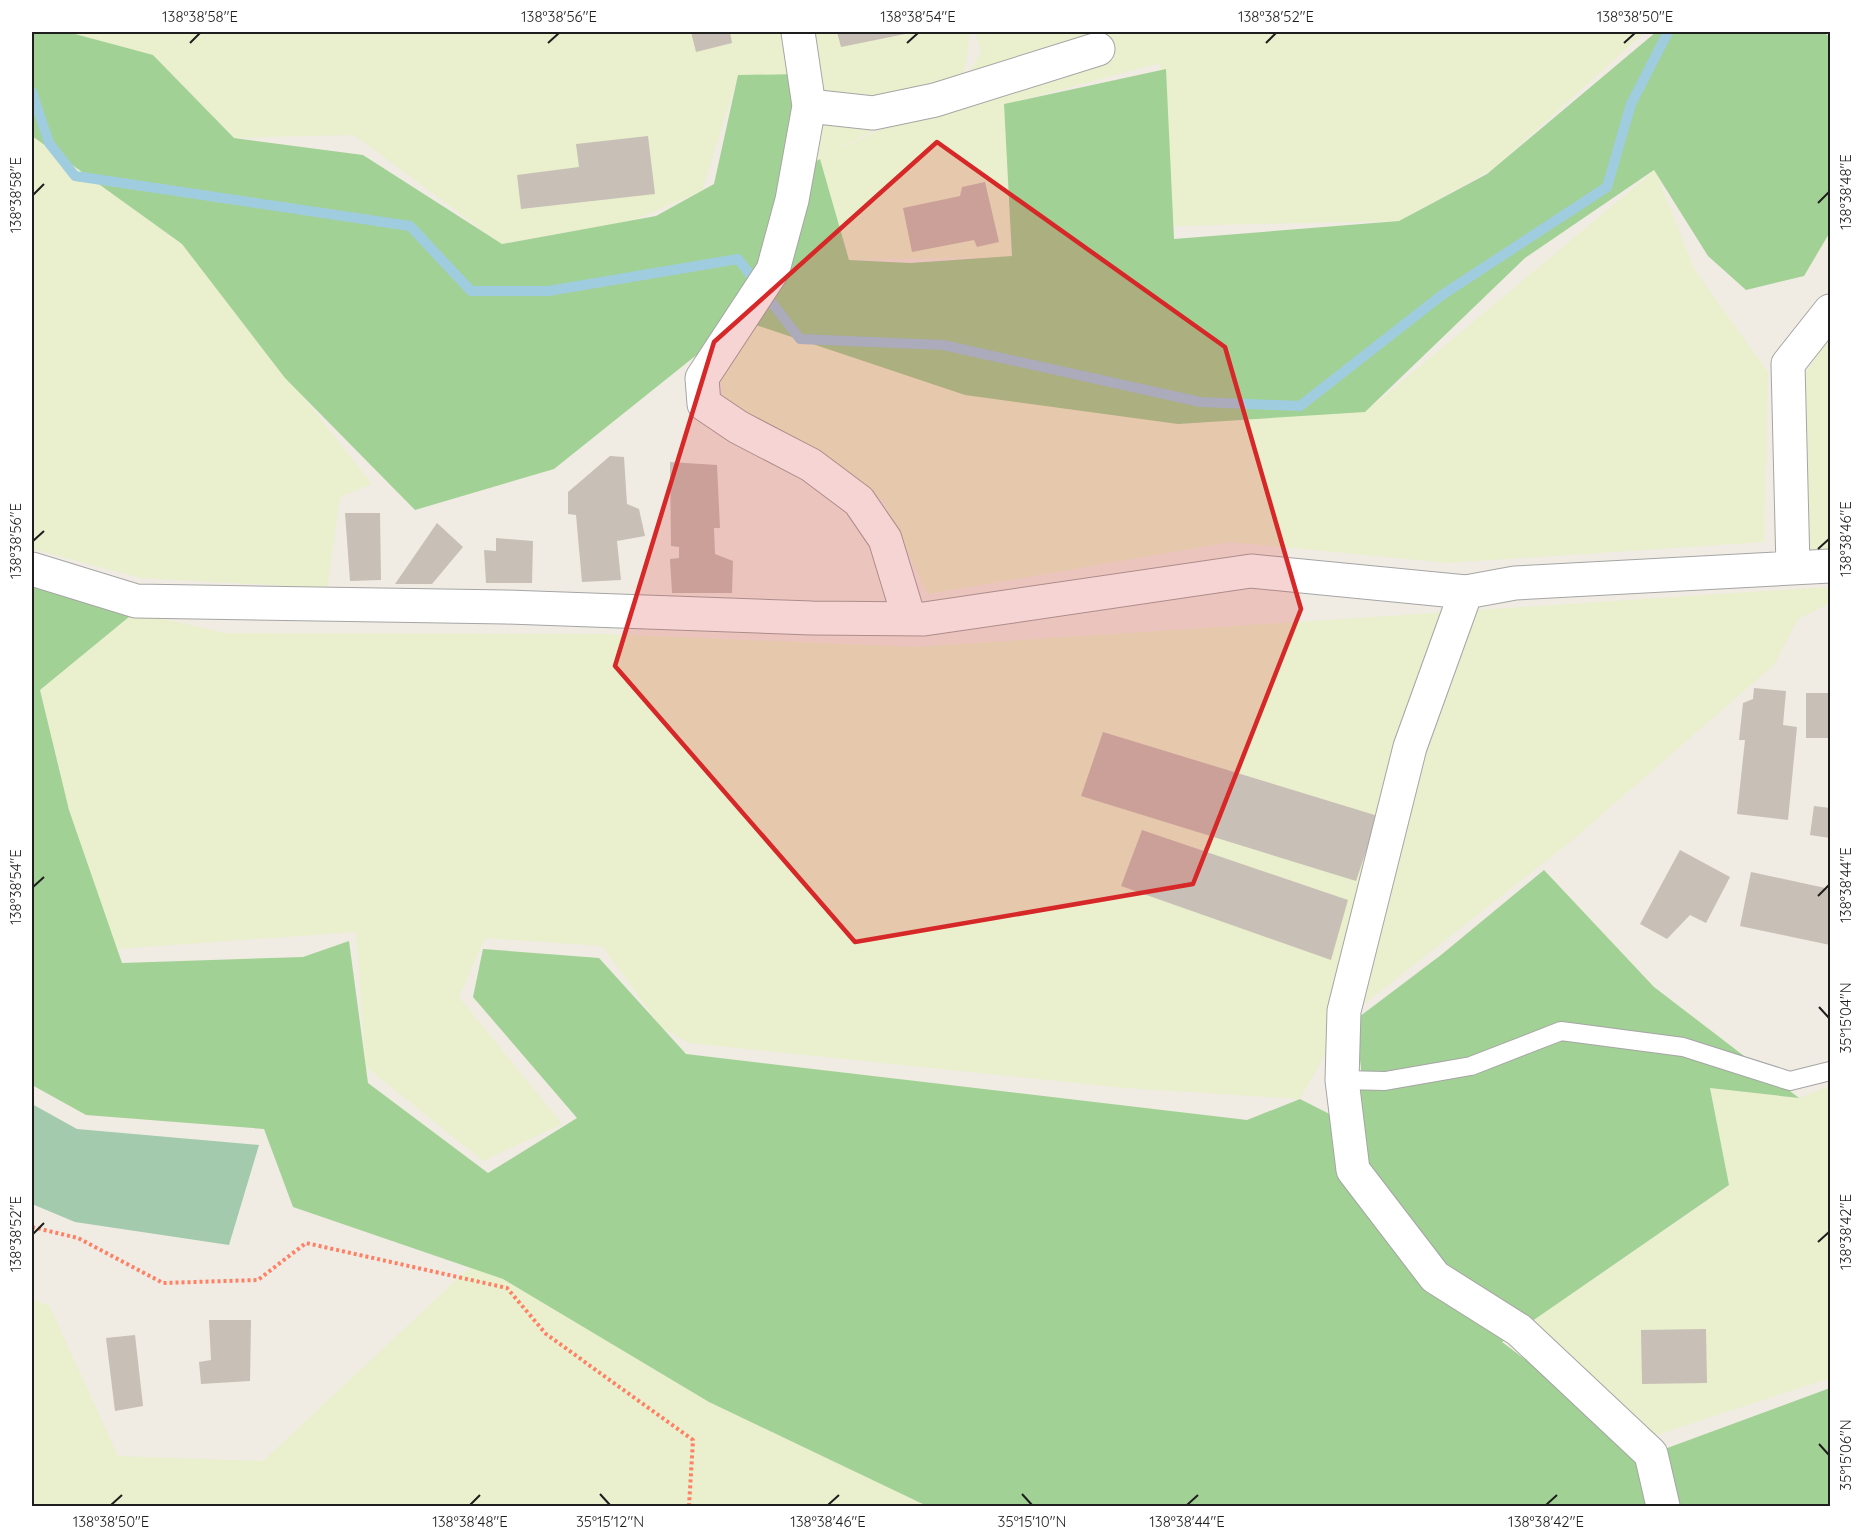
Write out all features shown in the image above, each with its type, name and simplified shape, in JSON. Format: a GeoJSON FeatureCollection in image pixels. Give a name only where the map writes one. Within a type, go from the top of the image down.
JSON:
{"type":"FeatureCollection","features":[{"type":"Feature","properties":{"kind":"street"},"geometry":{"type":"LineString","coordinates":[[798,32],[809,106],[792,200],[773,270],[702,378],[704,404],[738,427],[811,465],[859,501],[885,539],[909,618]]}},
{"type":"Feature","properties":{"kind":"street"},"geometry":{"type":"LineString","coordinates":[[809,106],[873,113],[935,100],[1098,49]]}},
{"type":"Feature","properties":{"kind":"street"},"geometry":{"type":"LineString","coordinates":[[1793,567],[1788,364],[1830,311]]}},
{"type":"Feature","properties":{"kind":"street"},"geometry":{"type":"LineString","coordinates":[[32,569],[136,601],[506,607],[812,618],[924,619],[1251,571],[1466,592],[1515,583],[1830,566]]}},
{"type":"Feature","properties":{"kind":"street"},"geometry":{"type":"LineString","coordinates":[[1466,592],[1410,747],[1344,1011],[1342,1080],[1353,1170],[1435,1276],[1519,1330],[1651,1454],[1664,1506]]}},
{"type":"Feature","properties":{"kind":"lane"},"geometry":{"type":"LineString","coordinates":[[1342,1080],[1385,1081],[1471,1066],[1561,1031],[1683,1047],[1791,1081],[1830,1071]]}},
{"type":"Feature","properties":{"kind":"path"},"geometry":{"type":"LineString","coordinates":[[32,1227],[78,1238],[163,1283],[258,1281],[306,1243],[507,1288],[546,1334],[693,1440],[689,1506]]}},
{"type":"Feature","properties":{"kind":"highlighted area"},"geometry":{"type":"Polygon","coordinates":[[[937,142],[1225,347],[1301,609],[1193,884],[855,942],[615,666],[714,342],[937,142]]]}},
{"type":"Feature","properties":{"kind":"green space"},"geometry":{"type":"Polygon","coordinates":[[[32,32],[75,32],[75,34],[153,55],[234,138],[363,155],[502,244],[656,216],[714,184],[738,75],[802,74],[811,164],[820,159],[849,260],[910,263],[1012,256],[1004,104],[1166,69],[1174,239],[1399,221],[1487,174],[1656,32],[1823,32],[1830,37],[1830,232],[1804,276],[1746,290],[1708,256],[1654,170],[1525,258],[1365,412],[1178,424],[965,395],[738,319],[554,469],[415,510],[285,378],[182,244],[32,136],[32,32]]]}},
{"type":"Feature","properties":{"kind":"green space"},"geometry":{"type":"Polygon","coordinates":[[[75,32],[970,32],[963,83],[981,52],[975,32],[1645,32],[1494,168],[1399,221],[1173,226],[1160,63],[1004,105],[1013,257],[849,260],[820,160],[810,164],[738,75],[702,191],[634,220],[501,244],[354,135],[234,138],[171,73],[75,34],[75,32]],[[960,85],[842,148],[956,93],[960,85]]]}},
{"type":"Feature","properties":{"kind":"green space"},"geometry":{"type":"Polygon","coordinates":[[[32,136],[182,244],[372,484],[340,497],[327,588],[141,578],[32,549],[32,136]]]}},
{"type":"Feature","properties":{"kind":"green space"},"geometry":{"type":"Polygon","coordinates":[[[1655,170],[1694,269],[1768,372],[1764,542],[1448,563],[1231,542],[928,594],[883,500],[726,410],[718,370],[748,322],[1365,412],[1655,170]]]}},
{"type":"Feature","properties":{"kind":"green space"},"geometry":{"type":"Polygon","coordinates":[[[1830,337],[1830,549],[1808,552],[1802,378],[1830,337]]]}},
{"type":"Feature","properties":{"kind":"green space"},"geometry":{"type":"Polygon","coordinates":[[[32,583],[135,612],[40,690],[69,810],[122,963],[303,957],[349,941],[368,1083],[488,1173],[577,1118],[473,997],[483,949],[599,958],[686,1054],[1247,1120],[1300,1099],[1359,1129],[1361,1068],[1355,1020],[1441,955],[1544,870],[1654,987],[1799,1098],[1710,1088],[1729,1185],[1502,1342],[1651,1454],[1830,1388],[1830,1506],[927,1506],[709,1402],[503,1279],[293,1207],[264,1129],[86,1115],[32,1085],[32,583]]]}},
{"type":"Feature","properties":{"kind":"green space"},"geometry":{"type":"Polygon","coordinates":[[[1827,587],[1830,593],[1830,603],[1798,619],[1774,665],[1570,842],[1345,1019],[1300,1099],[1125,1088],[689,1043],[661,1027],[602,946],[485,938],[459,997],[562,1124],[483,1161],[366,1067],[356,932],[117,949],[69,810],[40,690],[135,612],[224,633],[605,634],[915,647],[1827,587]]]}},
{"type":"Feature","properties":{"kind":"green space"},"geometry":{"type":"Polygon","coordinates":[[[1830,1086],[1830,1378],[1638,1441],[1519,1330],[1729,1186],[1710,1088],[1799,1098],[1830,1086]]]}},
{"type":"Feature","properties":{"kind":"green space"},"geometry":{"type":"Polygon","coordinates":[[[32,1104],[77,1129],[259,1145],[229,1245],[75,1222],[32,1204],[32,1104]]]}},
{"type":"Feature","properties":{"kind":"green space"},"geometry":{"type":"Polygon","coordinates":[[[487,1251],[709,1402],[927,1506],[32,1506],[32,1300],[49,1305],[118,1456],[263,1461],[487,1251]]]}},
{"type":"Feature","properties":{"kind":"building"},"geometry":{"type":"Polygon","coordinates":[[[691,32],[730,32],[732,43],[696,52],[691,32]]]}},
{"type":"Feature","properties":{"kind":"building"},"geometry":{"type":"Polygon","coordinates":[[[837,32],[904,32],[905,34],[841,47],[837,32]]]}},
{"type":"Feature","properties":{"kind":"building"},"geometry":{"type":"Polygon","coordinates":[[[648,136],[655,194],[521,209],[517,175],[579,167],[576,144],[648,136]]]}},
{"type":"Feature","properties":{"kind":"building"},"geometry":{"type":"Polygon","coordinates":[[[985,182],[999,242],[977,247],[974,240],[912,252],[903,208],[960,196],[962,187],[985,182]]]}},
{"type":"Feature","properties":{"kind":"building"},"geometry":{"type":"Polygon","coordinates":[[[610,456],[624,457],[627,504],[639,509],[645,536],[617,541],[621,580],[582,582],[576,515],[568,514],[568,492],[610,456]]]}},
{"type":"Feature","properties":{"kind":"building"},"geometry":{"type":"Polygon","coordinates":[[[670,462],[717,465],[720,528],[714,528],[715,554],[733,561],[732,593],[672,593],[670,559],[679,558],[679,547],[671,546],[670,462]]]}},
{"type":"Feature","properties":{"kind":"building"},"geometry":{"type":"Polygon","coordinates":[[[345,513],[380,513],[381,580],[350,581],[345,513]]]}},
{"type":"Feature","properties":{"kind":"building"},"geometry":{"type":"Polygon","coordinates":[[[437,523],[463,547],[432,584],[395,584],[437,523]]]}},
{"type":"Feature","properties":{"kind":"building"},"geometry":{"type":"Polygon","coordinates":[[[496,538],[533,541],[532,583],[486,583],[484,550],[496,551],[496,538]]]}},
{"type":"Feature","properties":{"kind":"building"},"geometry":{"type":"Polygon","coordinates":[[[1754,688],[1786,691],[1783,725],[1797,727],[1788,820],[1737,814],[1745,740],[1739,740],[1743,703],[1753,699],[1754,688]]]}},
{"type":"Feature","properties":{"kind":"building"},"geometry":{"type":"Polygon","coordinates":[[[1806,693],[1830,693],[1830,738],[1806,738],[1806,693]]]}},
{"type":"Feature","properties":{"kind":"building"},"geometry":{"type":"Polygon","coordinates":[[[1103,732],[1378,816],[1356,881],[1081,796],[1103,732]]]}},
{"type":"Feature","properties":{"kind":"building"},"geometry":{"type":"Polygon","coordinates":[[[1814,806],[1830,808],[1830,838],[1810,835],[1814,806]]]}},
{"type":"Feature","properties":{"kind":"building"},"geometry":{"type":"Polygon","coordinates":[[[1142,830],[1348,900],[1331,960],[1121,886],[1142,830]]]}},
{"type":"Feature","properties":{"kind":"building"},"geometry":{"type":"Polygon","coordinates":[[[1680,850],[1730,877],[1706,923],[1690,915],[1667,939],[1640,924],[1680,850]]]}},
{"type":"Feature","properties":{"kind":"building"},"geometry":{"type":"Polygon","coordinates":[[[1751,872],[1830,889],[1830,945],[1740,926],[1751,872]]]}},
{"type":"Feature","properties":{"kind":"building"},"geometry":{"type":"Polygon","coordinates":[[[209,1320],[251,1320],[250,1381],[201,1384],[199,1362],[211,1360],[209,1320]]]}},
{"type":"Feature","properties":{"kind":"building"},"geometry":{"type":"Polygon","coordinates":[[[1706,1329],[1707,1383],[1642,1384],[1641,1330],[1706,1329]]]}},
{"type":"Feature","properties":{"kind":"building"},"geometry":{"type":"Polygon","coordinates":[[[135,1335],[143,1406],[115,1411],[106,1338],[135,1335]]]}},
{"type":"Feature","properties":{"kind":"waterway"},"geometry":{"type":"LineString","coordinates":[[32,92],[49,143],[75,176],[410,226],[471,291],[548,291],[738,259],[800,339],[943,345],[1200,402],[1300,406],[1442,295],[1607,187],[1631,104],[1668,32]]}}]}
